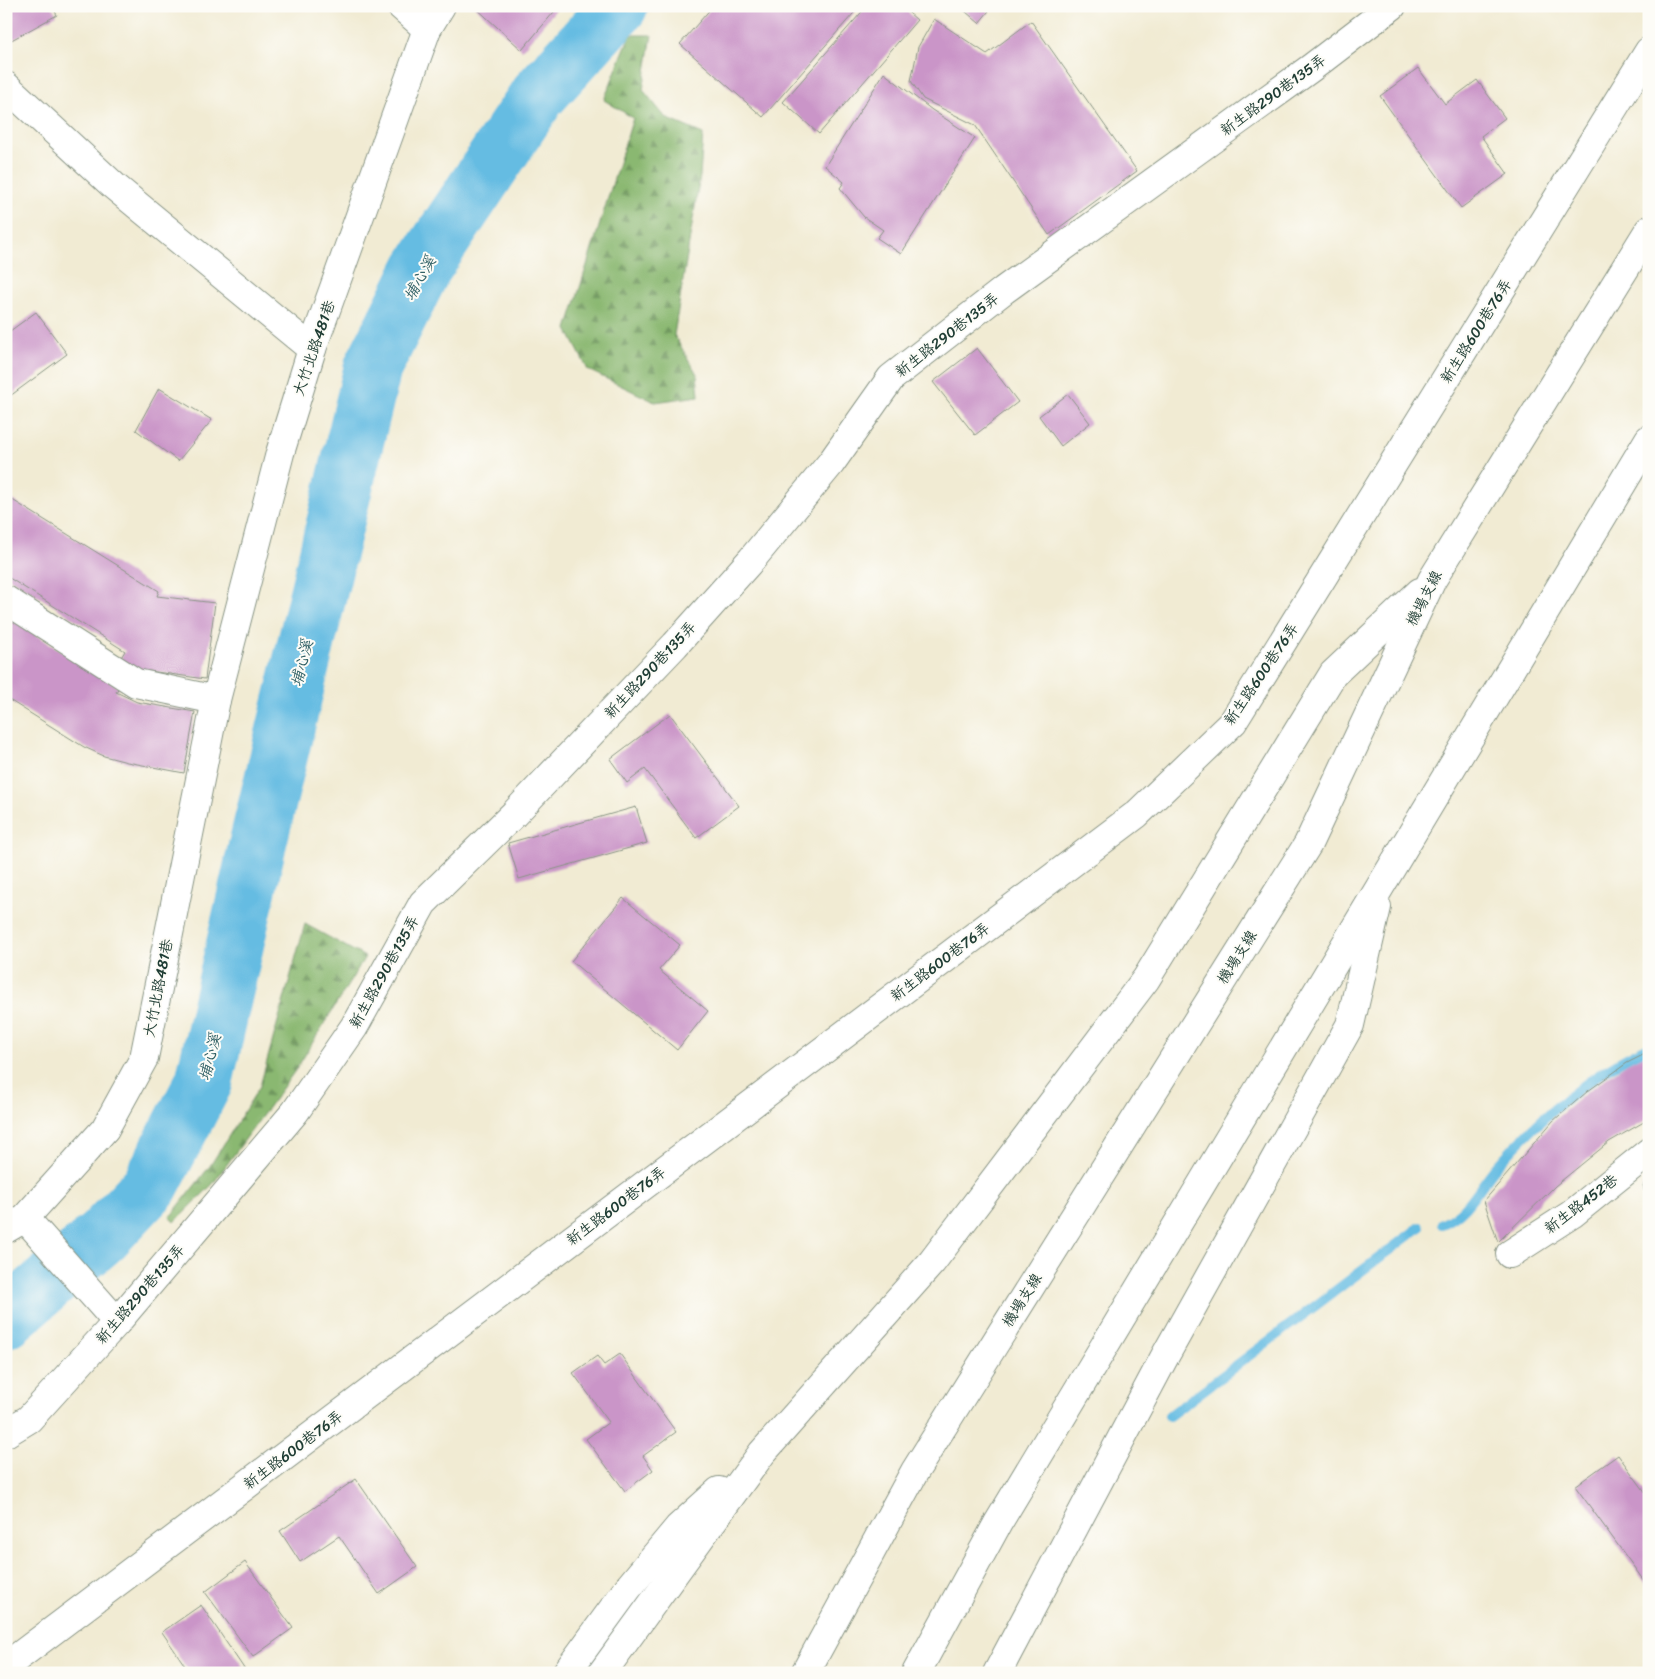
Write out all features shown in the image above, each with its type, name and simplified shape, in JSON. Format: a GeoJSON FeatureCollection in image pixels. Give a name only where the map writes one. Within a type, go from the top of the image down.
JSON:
{"type":"FeatureCollection","features":[{"type":"Feature","properties":{"kind":"main road"},"geometry":{"type":"LineString","coordinates":[[401,6],[427,29]]}},
{"type":"Feature","properties":{"kind":"main road","name":"大竹北路481巷"},"geometry":{"type":"LineString","coordinates":[[16,1223],[105,1129],[144,1058],[216,700],[280,453],[312,349],[427,29],[441,6]]}},
{"type":"Feature","properties":{"kind":"main road","name":"新生路290巷135弄"},"geometry":{"type":"LineString","coordinates":[[6,1433],[29,1419],[117,1322],[295,1112],[354,1027],[423,902],[514,814],[681,638],[752,559],[831,463],[891,378],[1004,290],[1312,68],[1392,6]]}},
{"type":"Feature","properties":{"kind":"main road","name":"新生路600巷76弄"},"geometry":{"type":"LineString","coordinates":[[6,1666],[1137,814],[1233,722],[1649,51]]}},
{"type":"Feature","properties":{"kind":"main road"},"geometry":{"type":"LineString","coordinates":[[6,86],[114,186],[312,349]]}},
{"type":"Feature","properties":{"kind":"main road","name":"機場支線"},"geometry":{"type":"LineString","coordinates":[[805,1673],[916,1471],[1308,844],[1432,580],[1649,230]]}},
{"type":"Feature","properties":{"kind":"main road"},"geometry":{"type":"LineString","coordinates":[[916,1673],[998,1523],[1649,439]]}},
{"type":"Feature","properties":{"kind":"main road"},"geometry":{"type":"LineString","coordinates":[[602,1673],[762,1453],[932,1262],[1146,979],[1333,674],[1432,580]]}},
{"type":"Feature","properties":{"kind":"main road"},"geometry":{"type":"LineString","coordinates":[[6,600],[136,683],[216,700]]}},
{"type":"Feature","properties":{"kind":"main road"},"geometry":{"type":"LineString","coordinates":[[997,1673],[1170,1348],[1350,1025],[1383,881]]}},
{"type":"Feature","properties":{"kind":"main road","name":"新生路452巷"},"geometry":{"type":"LineString","coordinates":[[1510,1254],[1572,1214],[1649,1152]]}},
{"type":"Feature","properties":{"kind":"main road"},"geometry":{"type":"LineString","coordinates":[[16,1223],[117,1322]]}},
{"type":"Feature","properties":{"kind":"main road"},"geometry":{"type":"LineString","coordinates":[[566,1673],[628,1588],[678,1528],[762,1453]]}},
{"type":"Feature","properties":{"kind":"green space"},"geometry":{"type":"Polygon","coordinates":[[[630,35],[652,35],[643,90],[666,118],[703,134],[700,176],[674,335],[697,374],[699,396],[655,402],[588,370],[567,329],[633,118],[604,100],[630,35]]]}},
{"type":"Feature","properties":{"kind":"green space"},"geometry":{"type":"Polygon","coordinates":[[[305,924],[365,957],[297,1068],[212,1185],[175,1222],[170,1217],[210,1166],[260,1086],[305,924]]]}},
{"type":"Feature","properties":{"kind":"building"},"geometry":{"type":"Polygon","coordinates":[[[10,6],[52,6],[57,15],[6,43],[6,9],[10,6]]]}},
{"type":"Feature","properties":{"kind":"building"},"geometry":{"type":"Polygon","coordinates":[[[474,6],[559,6],[522,50],[474,6]]]}},
{"type":"Feature","properties":{"kind":"building"},"geometry":{"type":"Polygon","coordinates":[[[713,6],[860,6],[763,117],[680,44],[713,6]]]}},
{"type":"Feature","properties":{"kind":"building"},"geometry":{"type":"Polygon","coordinates":[[[867,6],[901,6],[917,20],[819,134],[783,102],[867,6]]]}},
{"type":"Feature","properties":{"kind":"building"},"geometry":{"type":"Polygon","coordinates":[[[959,6],[993,6],[979,23],[959,6]]]}},
{"type":"Feature","properties":{"kind":"building"},"geometry":{"type":"Polygon","coordinates":[[[934,19],[987,54],[1031,21],[1137,171],[1049,235],[975,125],[923,99],[911,81],[918,47],[934,19]]]}},
{"type":"Feature","properties":{"kind":"building"},"geometry":{"type":"Polygon","coordinates":[[[1418,68],[1445,104],[1477,80],[1505,118],[1481,136],[1508,174],[1461,208],[1380,96],[1418,68]]]}},
{"type":"Feature","properties":{"kind":"building"},"geometry":{"type":"Polygon","coordinates":[[[884,73],[932,110],[975,138],[901,254],[877,238],[883,230],[864,217],[840,188],[844,182],[825,166],[884,73]]]}},
{"type":"Feature","properties":{"kind":"building"},"geometry":{"type":"Polygon","coordinates":[[[36,312],[67,354],[6,399],[6,334],[36,312]]]}},
{"type":"Feature","properties":{"kind":"building"},"geometry":{"type":"Polygon","coordinates":[[[977,348],[1018,402],[975,435],[933,382],[977,348]]]}},
{"type":"Feature","properties":{"kind":"building"},"geometry":{"type":"Polygon","coordinates":[[[159,388],[212,420],[178,461],[136,430],[159,388]]]}},
{"type":"Feature","properties":{"kind":"building"},"geometry":{"type":"Polygon","coordinates":[[[1068,394],[1090,423],[1061,446],[1039,416],[1068,394]]]}},
{"type":"Feature","properties":{"kind":"building"},"geometry":{"type":"Polygon","coordinates":[[[6,496],[159,591],[157,596],[215,603],[205,679],[135,669],[120,659],[125,651],[6,576],[6,496]]]}},
{"type":"Feature","properties":{"kind":"building"},"geometry":{"type":"Polygon","coordinates":[[[6,616],[119,687],[116,692],[137,702],[195,712],[184,773],[104,756],[84,747],[6,698],[6,616]]]}},
{"type":"Feature","properties":{"kind":"building"},"geometry":{"type":"Polygon","coordinates":[[[670,714],[739,806],[696,838],[645,769],[627,783],[610,759],[670,714]]]}},
{"type":"Feature","properties":{"kind":"building"},"geometry":{"type":"Polygon","coordinates":[[[636,807],[647,843],[519,879],[508,843],[636,807]]]}},
{"type":"Feature","properties":{"kind":"building"},"geometry":{"type":"Polygon","coordinates":[[[623,898],[680,945],[659,970],[708,1011],[677,1050],[571,961],[623,898]]]}},
{"type":"Feature","properties":{"kind":"building"},"geometry":{"type":"Polygon","coordinates":[[[1649,1052],[1649,1119],[1609,1142],[1555,1186],[1498,1242],[1484,1201],[1553,1121],[1588,1091],[1627,1063],[1649,1052]]]}},
{"type":"Feature","properties":{"kind":"building"},"geometry":{"type":"Polygon","coordinates":[[[1649,1181],[1649,1207],[1648,1208],[1643,1185],[1649,1181]]]}},
{"type":"Feature","properties":{"kind":"building"},"geometry":{"type":"Polygon","coordinates":[[[620,1354],[676,1432],[643,1456],[653,1470],[625,1491],[586,1439],[609,1422],[573,1373],[597,1356],[604,1365],[620,1354]]]}},
{"type":"Feature","properties":{"kind":"building"},"geometry":{"type":"Polygon","coordinates":[[[1618,1455],[1649,1497],[1649,1588],[1575,1486],[1618,1455]]]}},
{"type":"Feature","properties":{"kind":"building"},"geometry":{"type":"Polygon","coordinates":[[[356,1479],[417,1567],[379,1594],[339,1536],[300,1562],[280,1531],[356,1479]]]}},
{"type":"Feature","properties":{"kind":"building"},"geometry":{"type":"Polygon","coordinates":[[[245,1562],[293,1628],[253,1657],[205,1592],[245,1562]]]}},
{"type":"Feature","properties":{"kind":"building"},"geometry":{"type":"Polygon","coordinates":[[[201,1605],[247,1673],[190,1673],[162,1632],[201,1605]]]}},
{"type":"Feature","properties":{"kind":"waterway","name":"埔心溪"},"geometry":{"type":"LineString","coordinates":[[6,1319],[103,1236],[150,1186],[204,1082],[259,838],[373,367],[422,269],[538,95],[619,6]]}},
{"type":"Feature","properties":{"kind":"waterway"},"geometry":{"type":"LineString","coordinates":[[1442,1224],[1466,1207],[1496,1167],[1547,1115],[1607,1069],[1649,1047]]}},
{"type":"Feature","properties":{"kind":"waterway"},"geometry":{"type":"LineString","coordinates":[[1169,1416],[1420,1227]]}}]}
